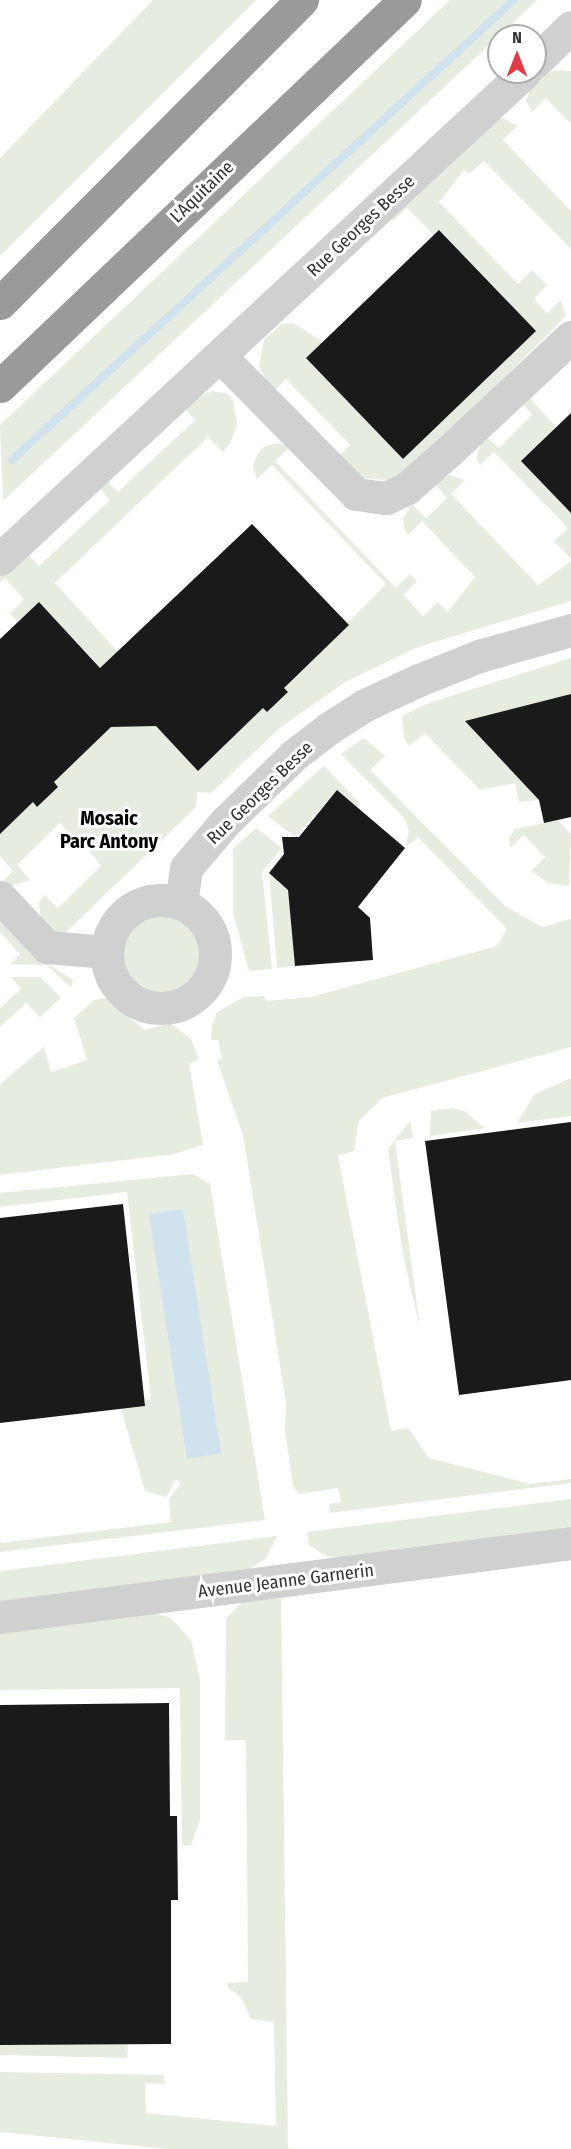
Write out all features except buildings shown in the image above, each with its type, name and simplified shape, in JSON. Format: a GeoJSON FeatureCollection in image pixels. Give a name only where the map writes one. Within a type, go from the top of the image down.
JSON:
{"type":"FeatureCollection","features":[{"type":"Feature","properties":{"kind":"highway"},"geometry":{"type":"LineString","coordinates":[[0,303],[302,0]]}},
{"type":"Feature","properties":{"kind":"highway","name":"L'Aquitaine"},"geometry":{"type":"LineString","coordinates":[[0,386],[405,0]]}},
{"type":"Feature","properties":{"kind":"street"},"geometry":{"type":"LineString","coordinates":[[547,50],[571,27]]}},
{"type":"Feature","properties":{"kind":"street","name":"Rue Georges Besse"},"geometry":{"type":"LineString","coordinates":[[0,559],[221,357],[512,84]]}},
{"type":"Feature","properties":{"kind":"street"},"geometry":{"type":"LineString","coordinates":[[221,357],[356,494],[386,498],[406,488],[449,452],[571,337]]}},
{"type":"Feature","properties":{"kind":"street","name":"Rue Georges Besse"},"geometry":{"type":"LineString","coordinates":[[181,904],[186,868],[226,821],[294,755],[329,728],[365,705],[419,680],[480,656],[571,630]]}},
{"type":"Feature","properties":{"kind":"street"},"geometry":{"type":"LineString","coordinates":[[0,897],[47,947],[106,952]]}},
{"type":"Feature","properties":{"kind":"street"},"geometry":{"type":"LineString","coordinates":[[152,901],[181,904],[206,925],[215,956],[205,985],[190,1000],[168,1008],[135,1002],[112,978],[106,952],[115,924],[137,905],[152,901]]}},
{"type":"Feature","properties":{"kind":"street","name":"Avenue Jeanne Garnerin"},"geometry":{"type":"LineString","coordinates":[[0,1617],[571,1543]]}},
{"type":"Feature","properties":{"kind":"shaded area"},"geometry":{"type":"Polygon","coordinates":[[[153,0],[256,0],[0,256],[0,158],[153,0]]]}},
{"type":"Feature","properties":{"kind":"shaded area"},"geometry":{"type":"Polygon","coordinates":[[[450,0],[537,0],[511,24],[487,24],[487,47],[3,501],[0,425],[450,0]]]}},
{"type":"Feature","properties":{"kind":"shaded area"},"geometry":{"type":"Polygon","coordinates":[[[555,70],[571,71],[571,124],[546,98],[532,112],[526,101],[532,84],[547,84],[547,74],[555,70]]]}},
{"type":"Feature","properties":{"kind":"shaded area"},"geometry":{"type":"Polygon","coordinates":[[[503,118],[517,126],[503,140],[571,211],[571,249],[484,161],[469,174],[464,170],[439,202],[518,284],[532,270],[547,285],[534,299],[547,313],[561,300],[566,316],[414,468],[389,480],[361,478],[336,459],[350,445],[286,379],[272,393],[259,366],[264,340],[282,324],[293,323],[323,342],[307,358],[403,459],[536,331],[440,230],[434,235],[407,208],[393,221],[392,216],[493,121],[503,118]]]}},
{"type":"Feature","properties":{"kind":"shaded area"},"geometry":{"type":"Polygon","coordinates":[[[212,391],[228,394],[233,401],[237,424],[230,444],[223,452],[208,437],[55,583],[118,652],[101,668],[39,602],[18,622],[10,614],[24,599],[5,578],[0,582],[0,574],[25,551],[39,566],[110,500],[97,485],[104,478],[118,492],[195,420],[182,406],[212,391]]]}},
{"type":"Feature","properties":{"kind":"shaded area"},"geometry":{"type":"Polygon","coordinates":[[[529,397],[556,427],[571,513],[571,559],[554,541],[568,528],[494,452],[480,465],[476,458],[484,435],[499,448],[532,415],[520,400],[529,397]]]}},
{"type":"Feature","properties":{"kind":"shaded area"},"geometry":{"type":"Polygon","coordinates":[[[278,443],[290,447],[275,461],[396,588],[410,574],[417,581],[403,595],[423,616],[438,602],[448,612],[475,577],[422,521],[408,535],[404,528],[403,518],[412,504],[426,518],[447,498],[434,483],[449,475],[465,480],[451,494],[538,585],[571,561],[571,601],[418,647],[345,682],[281,727],[211,793],[197,792],[196,807],[60,938],[41,921],[39,903],[44,895],[58,908],[101,866],[76,834],[73,837],[60,823],[17,865],[30,880],[9,886],[2,882],[13,871],[0,856],[0,832],[33,802],[37,807],[54,782],[111,727],[156,726],[198,770],[263,708],[267,712],[288,692],[284,688],[386,584],[272,465],[257,479],[253,467],[257,455],[265,446],[278,443]]]}},
{"type":"Feature","properties":{"kind":"shaded area"},"geometry":{"type":"Polygon","coordinates":[[[571,658],[571,694],[539,800],[519,802],[515,783],[480,790],[425,733],[409,746],[404,737],[402,716],[429,703],[571,658]]]}},
{"type":"Feature","properties":{"kind":"shaded area"},"geometry":{"type":"Polygon","coordinates":[[[364,738],[385,756],[370,770],[505,906],[542,927],[571,919],[571,1047],[382,1098],[359,1121],[354,1151],[338,1155],[391,1431],[408,1428],[429,1458],[530,1484],[571,1479],[571,1483],[330,1513],[329,1504],[341,1502],[338,1488],[299,1494],[293,1486],[285,1431],[286,1403],[243,1135],[217,1061],[222,1058],[218,1040],[211,1040],[212,1025],[217,1012],[244,997],[264,996],[266,1001],[311,997],[497,946],[507,929],[418,837],[405,848],[409,831],[405,819],[341,754],[364,738]]]}},
{"type":"Feature","properties":{"kind":"shaded area"},"geometry":{"type":"Polygon","coordinates":[[[324,766],[360,804],[358,807],[337,791],[295,837],[268,816],[324,766]]]}},
{"type":"Feature","properties":{"kind":"shaded area"},"geometry":{"type":"Polygon","coordinates":[[[558,820],[571,834],[569,886],[548,883],[531,871],[545,857],[524,835],[510,848],[509,838],[515,829],[558,820]]]}},
{"type":"Feature","properties":{"kind":"shaded area"},"geometry":{"type":"Polygon","coordinates":[[[256,828],[282,848],[262,872],[272,969],[249,971],[233,913],[233,849],[256,828]]]}},
{"type":"Feature","properties":{"kind":"shaded area"},"geometry":{"type":"Polygon","coordinates":[[[269,873],[288,890],[295,966],[277,968],[269,873]]]}},
{"type":"Feature","properties":{"kind":"shaded area"},"geometry":{"type":"Polygon","coordinates":[[[0,915],[48,964],[73,980],[71,988],[47,965],[11,964],[20,954],[0,932],[0,915]]]}},
{"type":"Feature","properties":{"kind":"shaded area"},"geometry":{"type":"Polygon","coordinates":[[[162,915],[177,918],[190,927],[199,940],[202,955],[199,970],[190,983],[177,992],[162,995],[147,992],[134,983],[125,970],[122,955],[125,940],[134,927],[147,918],[162,915]]]}},
{"type":"Feature","properties":{"kind":"shaded area"},"geometry":{"type":"Polygon","coordinates":[[[11,977],[41,977],[61,998],[40,1017],[26,1003],[0,1027],[0,1008],[21,989],[11,977]]]}},
{"type":"Feature","properties":{"kind":"shaded area"},"geometry":{"type":"Polygon","coordinates":[[[106,998],[145,1030],[170,1023],[191,1039],[199,1060],[189,1063],[203,1145],[174,1154],[0,1175],[0,1084],[44,1047],[51,1072],[87,1060],[74,1018],[94,1000],[106,998]]]}},
{"type":"Feature","properties":{"kind":"shaded area"},"geometry":{"type":"Polygon","coordinates":[[[571,1078],[571,1116],[517,1123],[535,1094],[571,1078]]]}},
{"type":"Feature","properties":{"kind":"shaded area"},"geometry":{"type":"Polygon","coordinates":[[[452,1108],[464,1111],[485,1128],[430,1136],[431,1111],[452,1108]]]}},
{"type":"Feature","properties":{"kind":"shaded area"},"geometry":{"type":"Polygon","coordinates":[[[410,1121],[413,1138],[395,1141],[420,1328],[403,1255],[388,1149],[410,1121]]]}},
{"type":"Feature","properties":{"kind":"shaded area"},"geometry":{"type":"Polygon","coordinates":[[[193,1174],[210,1184],[265,1520],[0,1552],[0,1543],[171,1522],[169,1499],[181,1483],[176,1480],[166,1497],[145,1491],[121,1409],[145,1406],[145,1400],[151,1399],[127,1192],[0,1207],[0,1193],[193,1174]]]}},
{"type":"Feature","properties":{"kind":"shaded area"},"geometry":{"type":"Polygon","coordinates":[[[571,1499],[571,1531],[350,1560],[326,1556],[309,1545],[307,1532],[571,1499]]]}},
{"type":"Feature","properties":{"kind":"shaded area"},"geometry":{"type":"Polygon","coordinates":[[[277,1536],[266,1558],[245,1572],[0,1602],[0,1571],[277,1536]]]}},
{"type":"Feature","properties":{"kind":"shaded area"},"geometry":{"type":"Polygon","coordinates":[[[281,1598],[288,2148],[293,2149],[167,2149],[0,2132],[0,2072],[164,2075],[165,2084],[145,2083],[146,2113],[276,2126],[274,2022],[251,2019],[241,1997],[228,1988],[227,1983],[248,1982],[246,1740],[225,1740],[226,1619],[243,1601],[281,1598]]]}},
{"type":"Feature","properties":{"kind":"shaded area"},"geometry":{"type":"Polygon","coordinates":[[[155,1613],[171,1618],[191,1640],[200,1680],[200,1820],[191,1845],[182,1845],[180,1688],[0,1690],[0,1632],[155,1613]]]}},
{"type":"Feature","properties":{"kind":"shaded area"},"geometry":{"type":"Polygon","coordinates":[[[128,2044],[127,2058],[0,2055],[0,2045],[128,2044]]]}},
{"type":"Feature","properties":{"kind":"water"},"geometry":{"type":"Polygon","coordinates":[[[183,1209],[221,1453],[187,1459],[149,1214],[183,1209]]]}},
{"type":"Feature","properties":{"kind":"waterway"},"geometry":{"type":"LineString","coordinates":[[12,460],[514,0]]}},
{"type":"Feature","properties":{"kind":"district","name":"Mosaic Parc Antony"},"geometry":{"type":"Point","coordinates":[109,830]}}]}
